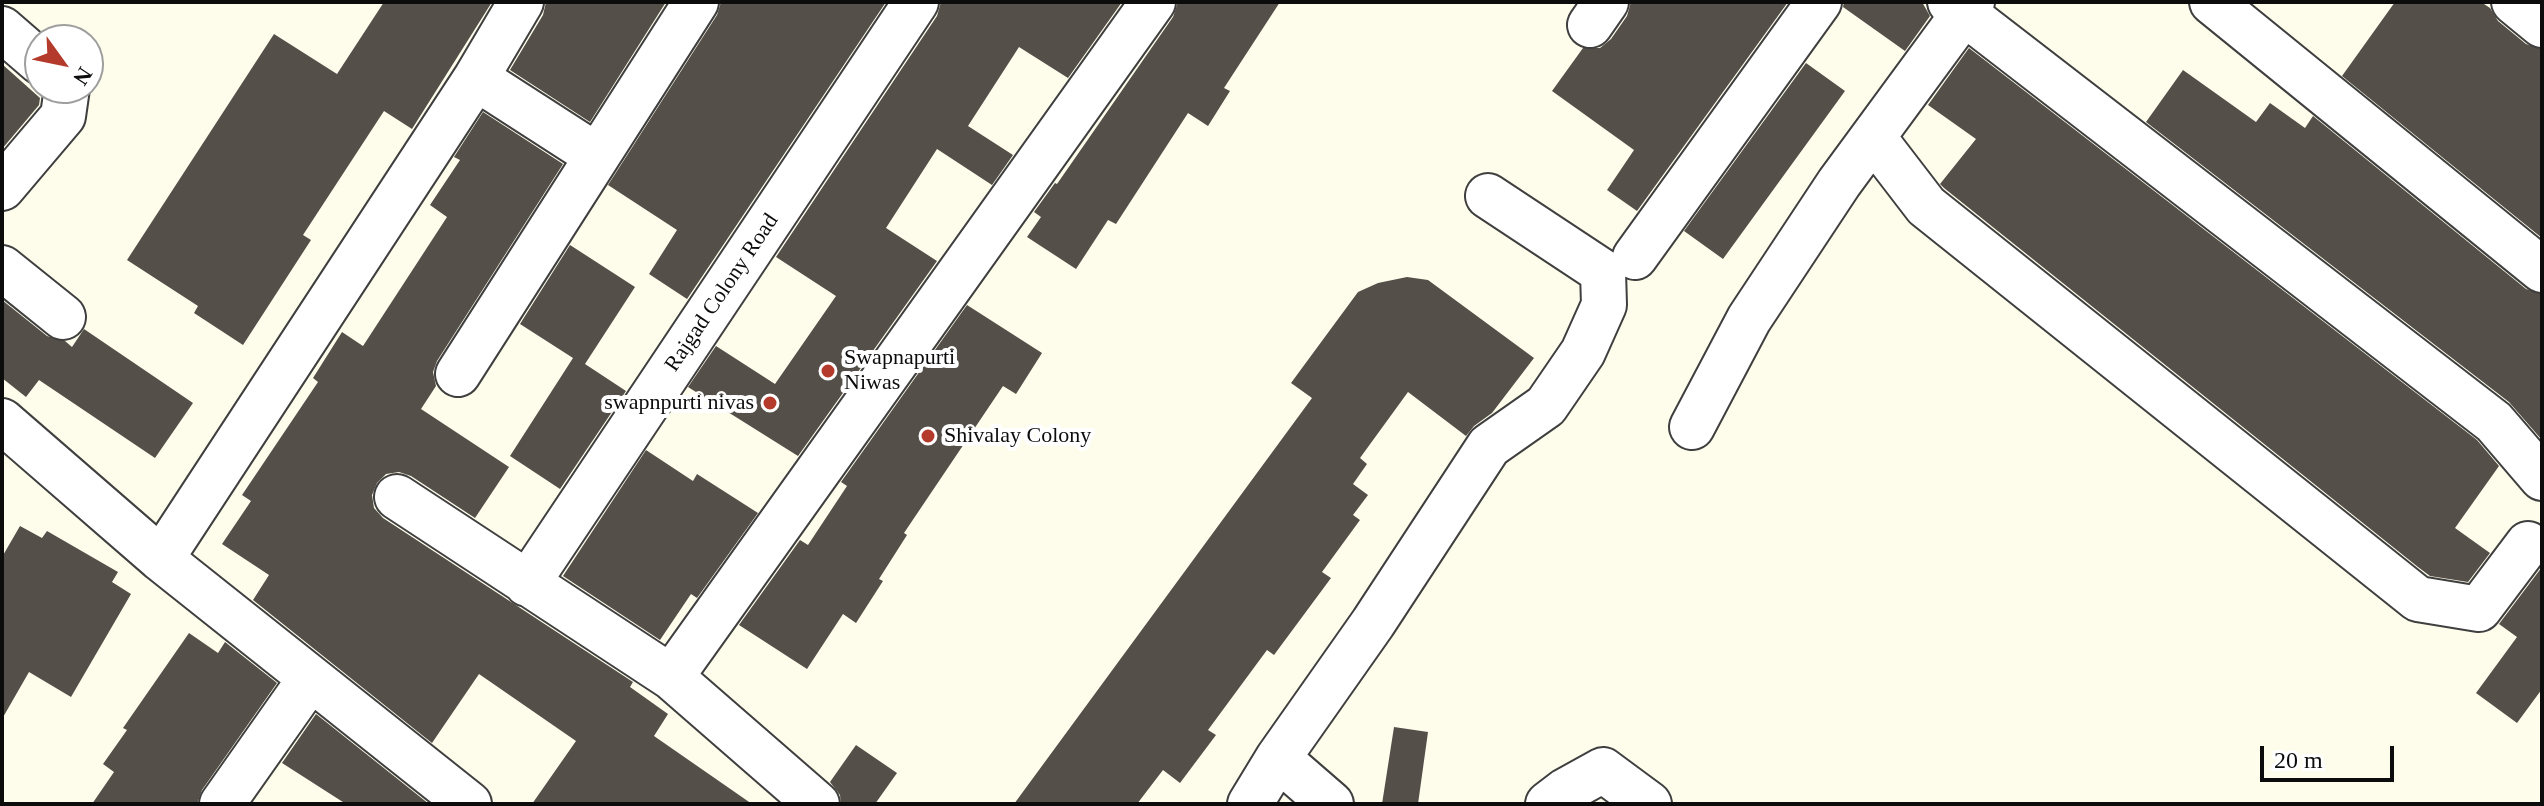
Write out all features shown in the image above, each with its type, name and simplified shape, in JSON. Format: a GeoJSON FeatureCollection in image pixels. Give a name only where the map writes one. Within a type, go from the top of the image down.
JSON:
{"type":"FeatureCollection","features":[{"type":"Feature","properties":{"kind":"street"},"geometry":{"type":"LineString","coordinates":[[161,559],[476,78],[521,2]]}},
{"type":"Feature","properties":{"kind":"street"},"geometry":{"type":"LineString","coordinates":[[458,374],[696,2]]}},
{"type":"Feature","properties":{"kind":"street","name":"Rajgad Colony Road"},"geometry":{"type":"LineString","coordinates":[[527,584],[916,2]]}},
{"type":"Feature","properties":{"kind":"street"},"geometry":{"type":"LineString","coordinates":[[671,677],[1153,2]]}},
{"type":"Feature","properties":{"kind":"street"},"geometry":{"type":"LineString","coordinates":[[1635,257],[1819,2]]}},
{"type":"Feature","properties":{"kind":"street"},"geometry":{"type":"LineString","coordinates":[[2212,2],[2542,270]]}},
{"type":"Feature","properties":{"kind":"street"},"geometry":{"type":"LineString","coordinates":[[2514,2],[2542,25]]}},
{"type":"Feature","properties":{"kind":"street"},"geometry":{"type":"LineString","coordinates":[[1692,427],[1749,319],[1962,6],[2494,422],[2542,478]]}},
{"type":"Feature","properties":{"kind":"street"},"geometry":{"type":"LineString","coordinates":[[2,29],[24,48]]}},
{"type":"Feature","properties":{"kind":"street"},"geometry":{"type":"LineString","coordinates":[[476,78],[597,156]]}},
{"type":"Feature","properties":{"kind":"street"},"geometry":{"type":"LineString","coordinates":[[2,188],[63,116],[65,104]]}},
{"type":"Feature","properties":{"kind":"street"},"geometry":{"type":"LineString","coordinates":[[1873,137],[1926,206],[2418,599],[2479,609],[2528,544]]}},
{"type":"Feature","properties":{"kind":"street"},"geometry":{"type":"LineString","coordinates":[[1250,804],[1489,446],[1546,406],[1583,352],[1604,305],[1603,272],[1488,196]]}},
{"type":"Feature","properties":{"kind":"street"},"geometry":{"type":"LineString","coordinates":[[2,268],[63,317]]}},
{"type":"Feature","properties":{"kind":"street"},"geometry":{"type":"LineString","coordinates":[[2,421],[161,559],[469,804]]}},
{"type":"Feature","properties":{"kind":"street"},"geometry":{"type":"LineString","coordinates":[[397,497],[671,677],[817,804]]}},
{"type":"Feature","properties":{"kind":"street"},"geometry":{"type":"LineString","coordinates":[[222,804],[310,679]]}},
{"type":"Feature","properties":{"kind":"street"},"geometry":{"type":"LineString","coordinates":[[1278,758],[1331,804]]}},
{"type":"Feature","properties":{"kind":"street"},"geometry":{"type":"LineString","coordinates":[[1548,804],[1603,770],[1649,804]]}},
{"type":"Feature","properties":{"kind":"building"},"geometry":{"type":"Polygon","coordinates":[[[384,2],[492,2],[412,129],[384,111],[303,235],[311,240],[243,345],[194,313],[198,306],[127,260],[274,34],[337,74],[384,2]]]}},
{"type":"Feature","properties":{"kind":"building"},"geometry":{"type":"Polygon","coordinates":[[[546,2],[666,2],[590,122],[510,70],[543,15],[546,2]]]}},
{"type":"Feature","properties":{"kind":"building"},"geometry":{"type":"Polygon","coordinates":[[[721,2],[886,2],[687,299],[649,274],[677,230],[608,185],[717,15],[721,2]]]}},
{"type":"Feature","properties":{"kind":"building"},"geometry":{"type":"Polygon","coordinates":[[[941,2],[1122,2],[1068,78],[1019,47],[968,126],[1013,155],[992,185],[937,149],[886,228],[937,261],[798,456],[688,387],[716,346],[775,384],[836,296],[776,257],[937,16],[941,2]]]}},
{"type":"Feature","properties":{"kind":"building"},"geometry":{"type":"Polygon","coordinates":[[[1178,2],[1280,2],[1224,88],[1230,91],[1208,126],[1188,113],[1116,224],[1108,220],[1076,269],[1027,237],[1041,217],[1034,212],[1057,184],[1173,17],[1178,2]]]}},
{"type":"Feature","properties":{"kind":"building"},"geometry":{"type":"Polygon","coordinates":[[[1631,2],[1788,2],[1637,211],[1607,190],[1634,150],[1552,91],[1583,48],[1600,48],[1611,39],[1627,16],[1631,2]]]}},
{"type":"Feature","properties":{"kind":"building"},"geometry":{"type":"Polygon","coordinates":[[[1844,2],[1922,2],[1930,16],[1905,51],[1843,7],[1844,2]]]}},
{"type":"Feature","properties":{"kind":"building"},"geometry":{"type":"Polygon","coordinates":[[[2395,2],[2481,2],[2526,44],[2542,49],[2542,238],[2342,76],[2395,2]]]}},
{"type":"Feature","properties":{"kind":"building"},"geometry":{"type":"Polygon","coordinates":[[[1969,48],[2477,440],[2499,466],[2455,528],[2490,553],[2468,582],[2430,576],[2418,567],[1940,184],[1976,139],[1928,105],[1969,48]]]}},
{"type":"Feature","properties":{"kind":"building"},"geometry":{"type":"Polygon","coordinates":[[[1806,63],[1845,91],[1723,259],[1684,231],[1806,63]]]}},
{"type":"Feature","properties":{"kind":"building"},"geometry":{"type":"Polygon","coordinates":[[[2,64],[24,84],[24,104],[39,104],[2,149],[2,64]]]}},
{"type":"Feature","properties":{"kind":"building"},"geometry":{"type":"Polygon","coordinates":[[[2183,70],[2256,122],[2270,103],[2305,128],[2313,116],[2526,289],[2542,294],[2542,440],[2509,402],[2146,122],[2183,70]]]}},
{"type":"Feature","properties":{"kind":"building"},"geometry":{"type":"Polygon","coordinates":[[[483,112],[563,164],[437,361],[433,372],[436,386],[421,409],[509,467],[475,518],[411,476],[399,472],[386,474],[377,483],[372,495],[374,508],[383,518],[633,682],[630,687],[668,714],[654,736],[752,804],[532,804],[576,741],[479,674],[432,743],[253,600],[269,575],[222,544],[251,501],[242,495],[318,382],[313,378],[342,332],[363,346],[447,217],[430,205],[460,160],[454,157],[483,112]]]}},
{"type":"Feature","properties":{"kind":"building"},"geometry":{"type":"Polygon","coordinates":[[[570,245],[635,287],[585,364],[626,391],[560,489],[510,456],[573,358],[520,324],[570,245]]]}},
{"type":"Feature","properties":{"kind":"building"},"geometry":{"type":"Polygon","coordinates":[[[1407,277],[1428,280],[1534,358],[1492,413],[1466,436],[1408,392],[1360,458],[1367,464],[1353,484],[1368,495],[1353,515],[1360,520],[1322,572],[1331,578],[1274,655],[1267,650],[1208,730],[1216,735],[1180,783],[1163,770],[1137,804],[1014,804],[1312,398],[1291,383],[1358,292],[1378,283],[1407,277]]]}},
{"type":"Feature","properties":{"kind":"building"},"geometry":{"type":"Polygon","coordinates":[[[2,300],[47,336],[65,341],[72,347],[84,329],[193,403],[155,458],[39,380],[26,397],[2,378],[2,300]]]}},
{"type":"Feature","properties":{"kind":"building"},"geometry":{"type":"Polygon","coordinates":[[[967,305],[1042,353],[1016,394],[1003,386],[904,533],[907,535],[879,579],[883,581],[856,623],[843,614],[807,669],[739,625],[800,540],[808,545],[847,486],[841,482],[967,305]]]}},
{"type":"Feature","properties":{"kind":"building"},"geometry":{"type":"Polygon","coordinates":[[[646,450],[693,481],[697,474],[758,513],[697,598],[691,594],[660,640],[563,576],[646,450]]]}},
{"type":"Feature","properties":{"kind":"building"},"geometry":{"type":"Polygon","coordinates":[[[20,526],[42,538],[47,531],[118,572],[112,582],[131,594],[71,697],[29,672],[2,719],[2,557],[20,526]]]}},
{"type":"Feature","properties":{"kind":"building"},"geometry":{"type":"Polygon","coordinates":[[[2542,567],[2542,689],[2517,723],[2476,693],[2517,637],[2499,624],[2542,567]]]}},
{"type":"Feature","properties":{"kind":"building"},"geometry":{"type":"Polygon","coordinates":[[[189,633],[218,653],[225,642],[277,683],[202,790],[197,804],[92,804],[114,772],[103,764],[127,730],[123,728],[189,633]]]}},
{"type":"Feature","properties":{"kind":"building"},"geometry":{"type":"Polygon","coordinates":[[[316,714],[429,804],[346,804],[282,763],[316,714]]]}},
{"type":"Feature","properties":{"kind":"building"},"geometry":{"type":"Polygon","coordinates":[[[1394,727],[1428,732],[1418,804],[1382,804],[1394,727]]]}},
{"type":"Feature","properties":{"kind":"building"},"geometry":{"type":"Polygon","coordinates":[[[856,745],[897,773],[875,804],[841,804],[840,795],[830,782],[856,745]]]}},
{"type":"Feature","properties":{"kind":"place","name":"Swapnapurti Niwas"},"geometry":{"type":"Point","coordinates":[828,371]}},
{"type":"Feature","properties":{"kind":"place","name":"swapnpurti nivas"},"geometry":{"type":"Point","coordinates":[770,403]}},
{"type":"Feature","properties":{"kind":"place","name":"Shivalay Colony"},"geometry":{"type":"Point","coordinates":[928,436]}}]}
